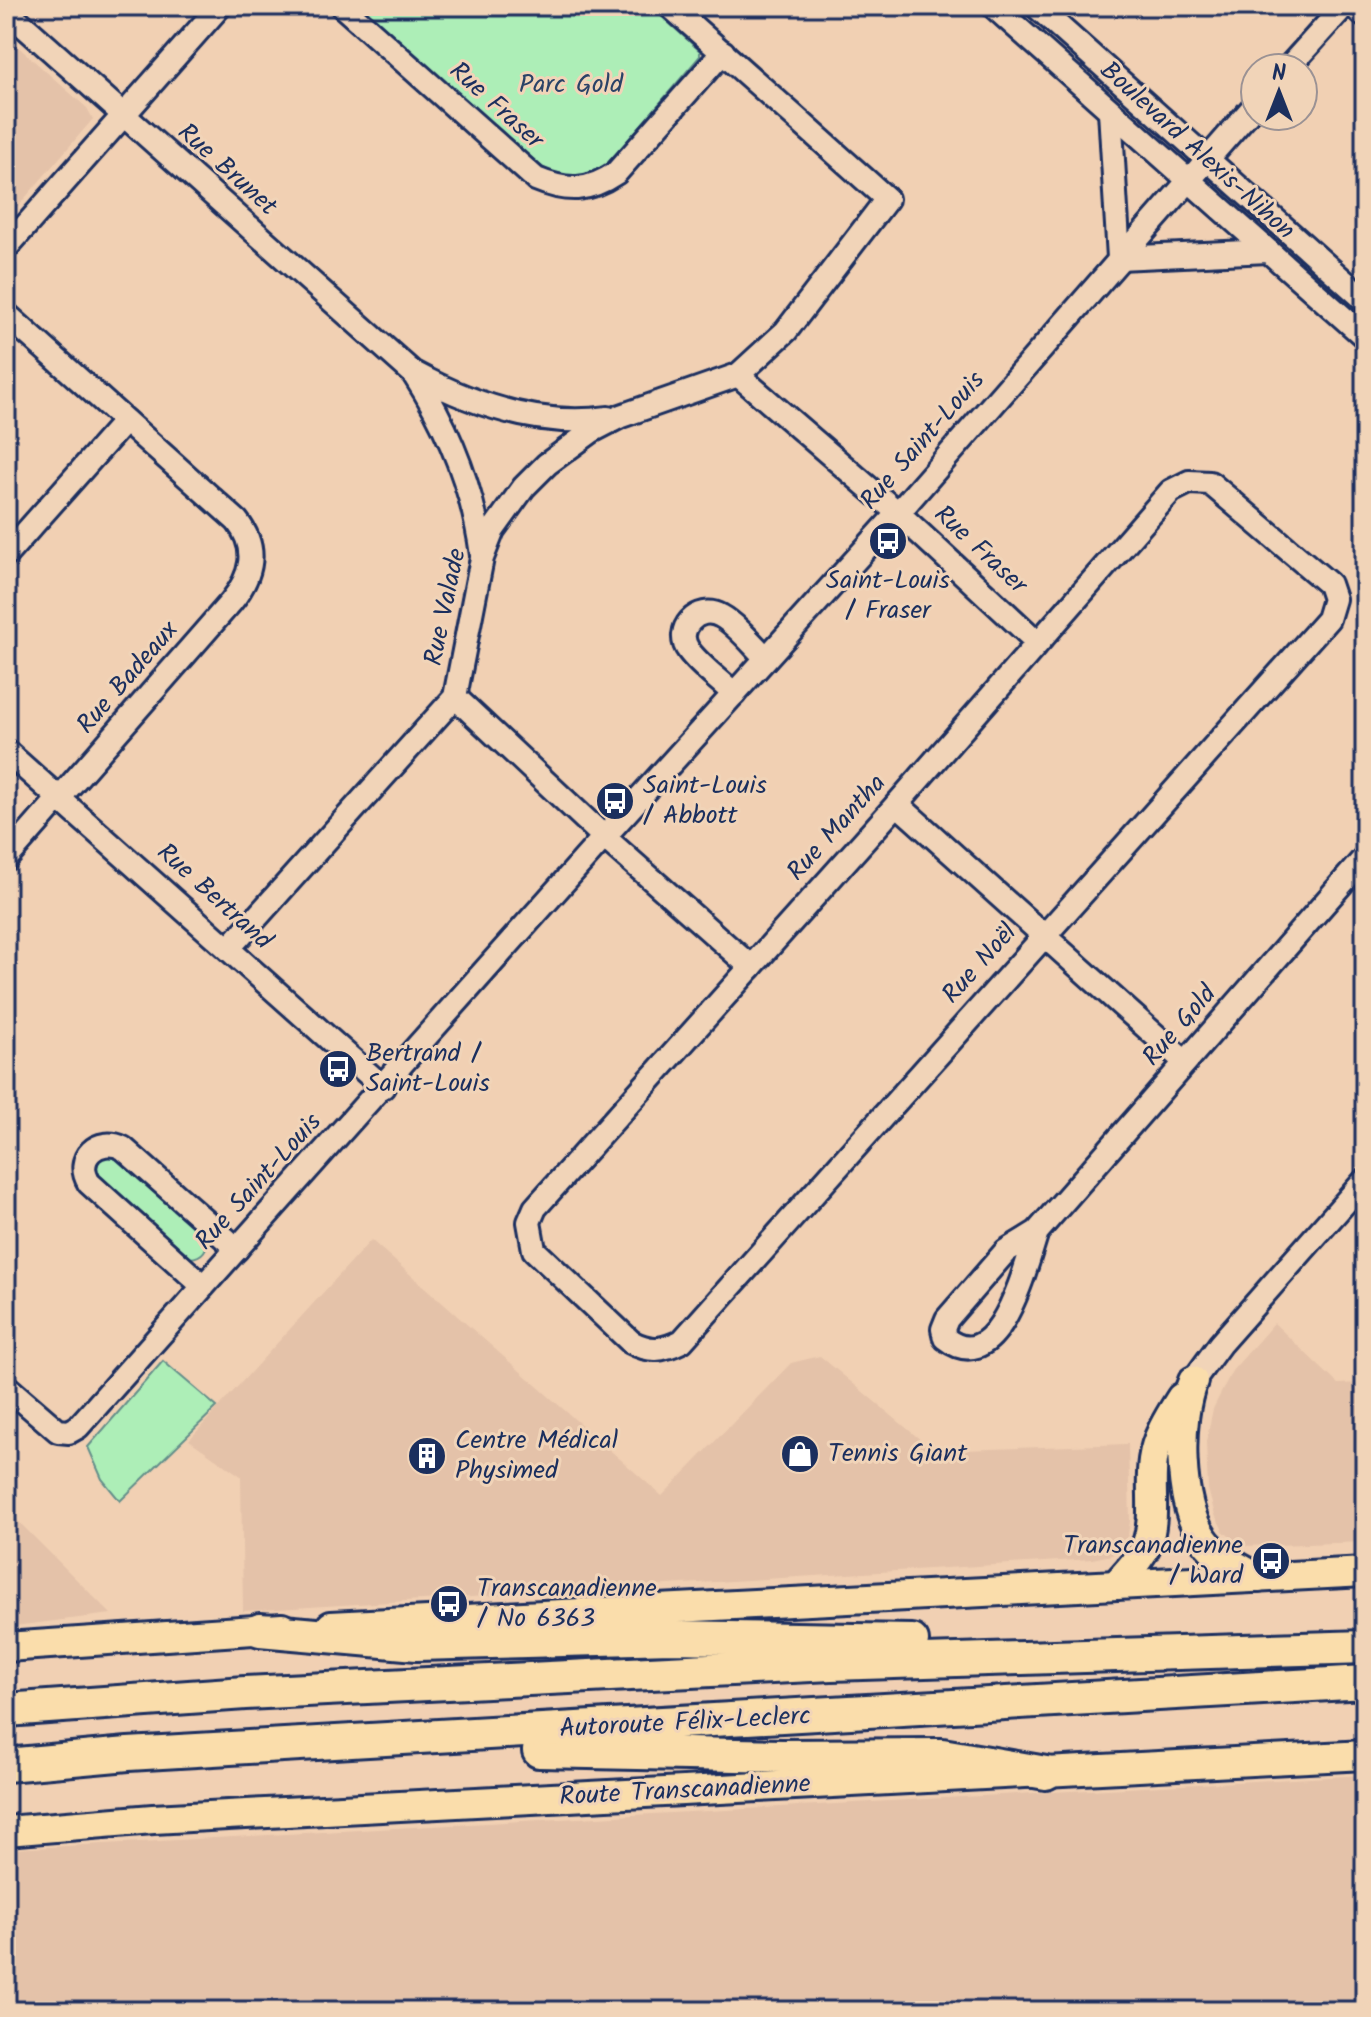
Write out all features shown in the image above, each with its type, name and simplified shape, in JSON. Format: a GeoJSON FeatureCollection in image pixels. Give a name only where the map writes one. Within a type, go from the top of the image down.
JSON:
{"type":"FeatureCollection","features":[{"type":"Feature","properties":{"kind":"highway"},"geometry":{"type":"LineString","coordinates":[[260,1630],[417,1644],[671,1637],[963,1641],[1090,1655]]}},
{"type":"Feature","properties":{"kind":"highway","name":"Autoroute Félix-Leclerc"},"geometry":{"type":"LineString","coordinates":[[6,1710],[275,1691],[815,1664],[1365,1647]]}},
{"type":"Feature","properties":{"kind":"highway","name":"Autoroute Félix-Leclerc"},"geometry":{"type":"LineString","coordinates":[[6,1765],[104,1756],[1365,1682]]}},
{"type":"Feature","properties":{"kind":"highway"},"geometry":{"type":"LineString","coordinates":[[298,1745],[782,1756],[942,1755],[1046,1773]]}},
{"type":"Feature","properties":{"kind":"main road"},"geometry":{"type":"LineString","coordinates":[[1193,1381],[1184,1406],[1182,1440],[1191,1513],[1208,1546],[1258,1578]]}},
{"type":"Feature","properties":{"kind":"main road"},"geometry":{"type":"LineString","coordinates":[[1116,1585],[1139,1558],[1147,1543],[1152,1516],[1152,1472],[1156,1445],[1168,1419],[1193,1381]]}},
{"type":"Feature","properties":{"kind":"main road"},"geometry":{"type":"LineString","coordinates":[[6,1647],[260,1630],[1365,1572]]}},
{"type":"Feature","properties":{"kind":"main road","name":"Route Transcanadienne"},"geometry":{"type":"LineString","coordinates":[[6,1831],[153,1819],[1365,1755]]}},
{"type":"Feature","properties":{"kind":"street"},"geometry":{"type":"LineString","coordinates":[[6,248],[220,6]]}},
{"type":"Feature","properties":{"kind":"street","name":"Rue Fraser"},"geometry":{"type":"LineString","coordinates":[[342,6],[536,179],[555,187],[577,189],[598,185],[616,173],[723,52]]}},
{"type":"Feature","properties":{"kind":"street"},"geometry":{"type":"LineString","coordinates":[[670,6],[723,52]]}},
{"type":"Feature","properties":{"kind":"street","name":"Boulevard Alexis-Nihon"},"geometry":{"type":"LineString","coordinates":[[993,6],[1365,337]]}},
{"type":"Feature","properties":{"kind":"street","name":"Boulevard Alexis-Nihon"},"geometry":{"type":"LineString","coordinates":[[1036,6],[1365,300]]}},
{"type":"Feature","properties":{"kind":"street"},"geometry":{"type":"LineString","coordinates":[[1302,52],[1344,6]]}},
{"type":"Feature","properties":{"kind":"street"},"geometry":{"type":"LineString","coordinates":[[1353,6],[1365,16]]}},
{"type":"Feature","properties":{"kind":"street","name":"Rue Brunet"},"geometry":{"type":"LineString","coordinates":[[6,10],[412,372],[444,389],[521,415],[557,421],[621,416]]}},
{"type":"Feature","properties":{"kind":"street","name":"Rue Valade"},"geometry":{"type":"LineString","coordinates":[[229,948],[455,697],[482,558],[493,530],[524,487],[575,443],[621,416],[738,375],[786,331],[887,199],[723,52]]}},
{"type":"Feature","properties":{"kind":"street"},"geometry":{"type":"LineString","coordinates":[[1110,111],[1119,258],[1268,251]]}},
{"type":"Feature","properties":{"kind":"street","name":"Rue Saint-Louis"},"geometry":{"type":"LineString","coordinates":[[6,1386],[58,1431],[69,1432],[78,1427],[604,837],[898,513],[1239,123]]}},
{"type":"Feature","properties":{"kind":"street"},"geometry":{"type":"LineString","coordinates":[[6,314],[125,421],[6,555]]}},
{"type":"Feature","properties":{"kind":"street","name":"Rue Brunet"},"geometry":{"type":"LineString","coordinates":[[412,372],[437,411],[461,465],[470,492],[482,558]]}},
{"type":"Feature","properties":{"kind":"street","name":"Rue Fraser"},"geometry":{"type":"LineString","coordinates":[[738,375],[898,513],[1037,642]]}},
{"type":"Feature","properties":{"kind":"street","name":"Rue Badeaux"},"geometry":{"type":"LineString","coordinates":[[6,859],[242,589],[251,564],[245,530],[125,421]]}},
{"type":"Feature","properties":{"kind":"street","name":"Rue Mantha"},"geometry":{"type":"LineString","coordinates":[[530,1237],[529,1222],[535,1208],[897,804],[1171,491],[1189,482],[1210,483]]}},
{"type":"Feature","properties":{"kind":"street","name":"Rue Noël"},"geometry":{"type":"LineString","coordinates":[[530,1237],[534,1250],[631,1342],[645,1349],[664,1350],[682,1341],[1328,619],[1334,599],[1329,584],[1210,483]]}},
{"type":"Feature","properties":{"kind":"street"},"geometry":{"type":"LineString","coordinates":[[734,694],[689,651],[684,641],[687,623],[698,613],[722,616],[766,658]]}},
{"type":"Feature","properties":{"kind":"street"},"geometry":{"type":"LineString","coordinates":[[455,697],[604,837],[751,967]]}},
{"type":"Feature","properties":{"kind":"street","name":"Rue Bertrand"},"geometry":{"type":"LineString","coordinates":[[6,751],[383,1087]]}},
{"type":"Feature","properties":{"kind":"street"},"geometry":{"type":"LineString","coordinates":[[897,804],[1185,1062]]}},
{"type":"Feature","properties":{"kind":"street","name":"Rue Gold"},"geometry":{"type":"LineString","coordinates":[[1037,1232],[1011,1309],[990,1337],[970,1349],[945,1338],[943,1329],[947,1319],[1006,1251],[1037,1232],[1365,857]]}},
{"type":"Feature","properties":{"kind":"street"},"geometry":{"type":"LineString","coordinates":[[203,1286],[89,1183],[83,1171],[90,1152],[108,1144],[123,1148],[237,1249]]}},
{"type":"Feature","properties":{"kind":"street"},"geometry":{"type":"LineString","coordinates":[[1193,1381],[1220,1344],[1365,1180]]}},
{"type":"Feature","properties":{"kind":"shaded area"},"geometry":{"type":"Polygon","coordinates":[[[6,36],[87,108],[93,119],[6,220],[6,36]]]}},
{"type":"Feature","properties":{"kind":"shaded area"},"geometry":{"type":"Polygon","coordinates":[[[371,1240],[662,1496],[791,1363],[820,1356],[934,1451],[1128,1444],[1128,1535],[1112,1555],[1092,1559],[243,1611],[241,1476],[189,1440],[371,1240]]]}},
{"type":"Feature","properties":{"kind":"shaded area"},"geometry":{"type":"Polygon","coordinates":[[[1274,1323],[1338,1384],[1365,1383],[1365,1542],[1242,1546],[1224,1532],[1215,1515],[1208,1489],[1206,1442],[1213,1409],[1232,1371],[1274,1323]]]}},
{"type":"Feature","properties":{"kind":"shaded area"},"geometry":{"type":"Polygon","coordinates":[[[6,1509],[111,1614],[6,1627],[6,1509]]]}},
{"type":"Feature","properties":{"kind":"shaded area"},"geometry":{"type":"Polygon","coordinates":[[[1365,1775],[1365,2011],[6,2011],[6,1852],[12,1849],[1365,1775]]]}},
{"type":"Feature","properties":{"kind":"green space","name":"Parc Gold"},"geometry":{"type":"Polygon","coordinates":[[[359,6],[650,6],[700,51],[700,56],[607,165],[582,175],[559,175],[542,167],[359,6]]]}},
{"type":"Feature","properties":{"kind":"green space"},"geometry":{"type":"Polygon","coordinates":[[[105,1155],[115,1155],[206,1236],[207,1245],[202,1254],[190,1258],[183,1254],[96,1175],[96,1168],[105,1155]]]}},
{"type":"Feature","properties":{"kind":"green space"},"geometry":{"type":"Polygon","coordinates":[[[163,1361],[217,1407],[120,1501],[102,1479],[88,1447],[163,1361]]]}},
{"type":"Feature","properties":{"kind":"place","name":"Saint-Louis / Fraser"},"geometry":{"type":"Point","coordinates":[888,541]}},
{"type":"Feature","properties":{"kind":"place","name":"Saint-Louis / Abbott"},"geometry":{"type":"Point","coordinates":[615,801]}},
{"type":"Feature","properties":{"kind":"place","name":"Bertrand / Saint-Louis"},"geometry":{"type":"Point","coordinates":[338,1069]}},
{"type":"Feature","properties":{"kind":"place","name":"Tennis Giant"},"geometry":{"type":"Point","coordinates":[800,1454]}},
{"type":"Feature","properties":{"kind":"place","name":"Centre Médical Physimed"},"geometry":{"type":"Point","coordinates":[427,1456]}},
{"type":"Feature","properties":{"kind":"place","name":"Transcanadienne / Ward"},"geometry":{"type":"Point","coordinates":[1271,1561]}},
{"type":"Feature","properties":{"kind":"place","name":"Transcanadienne / No 6363"},"geometry":{"type":"Point","coordinates":[449,1604]}}]}
